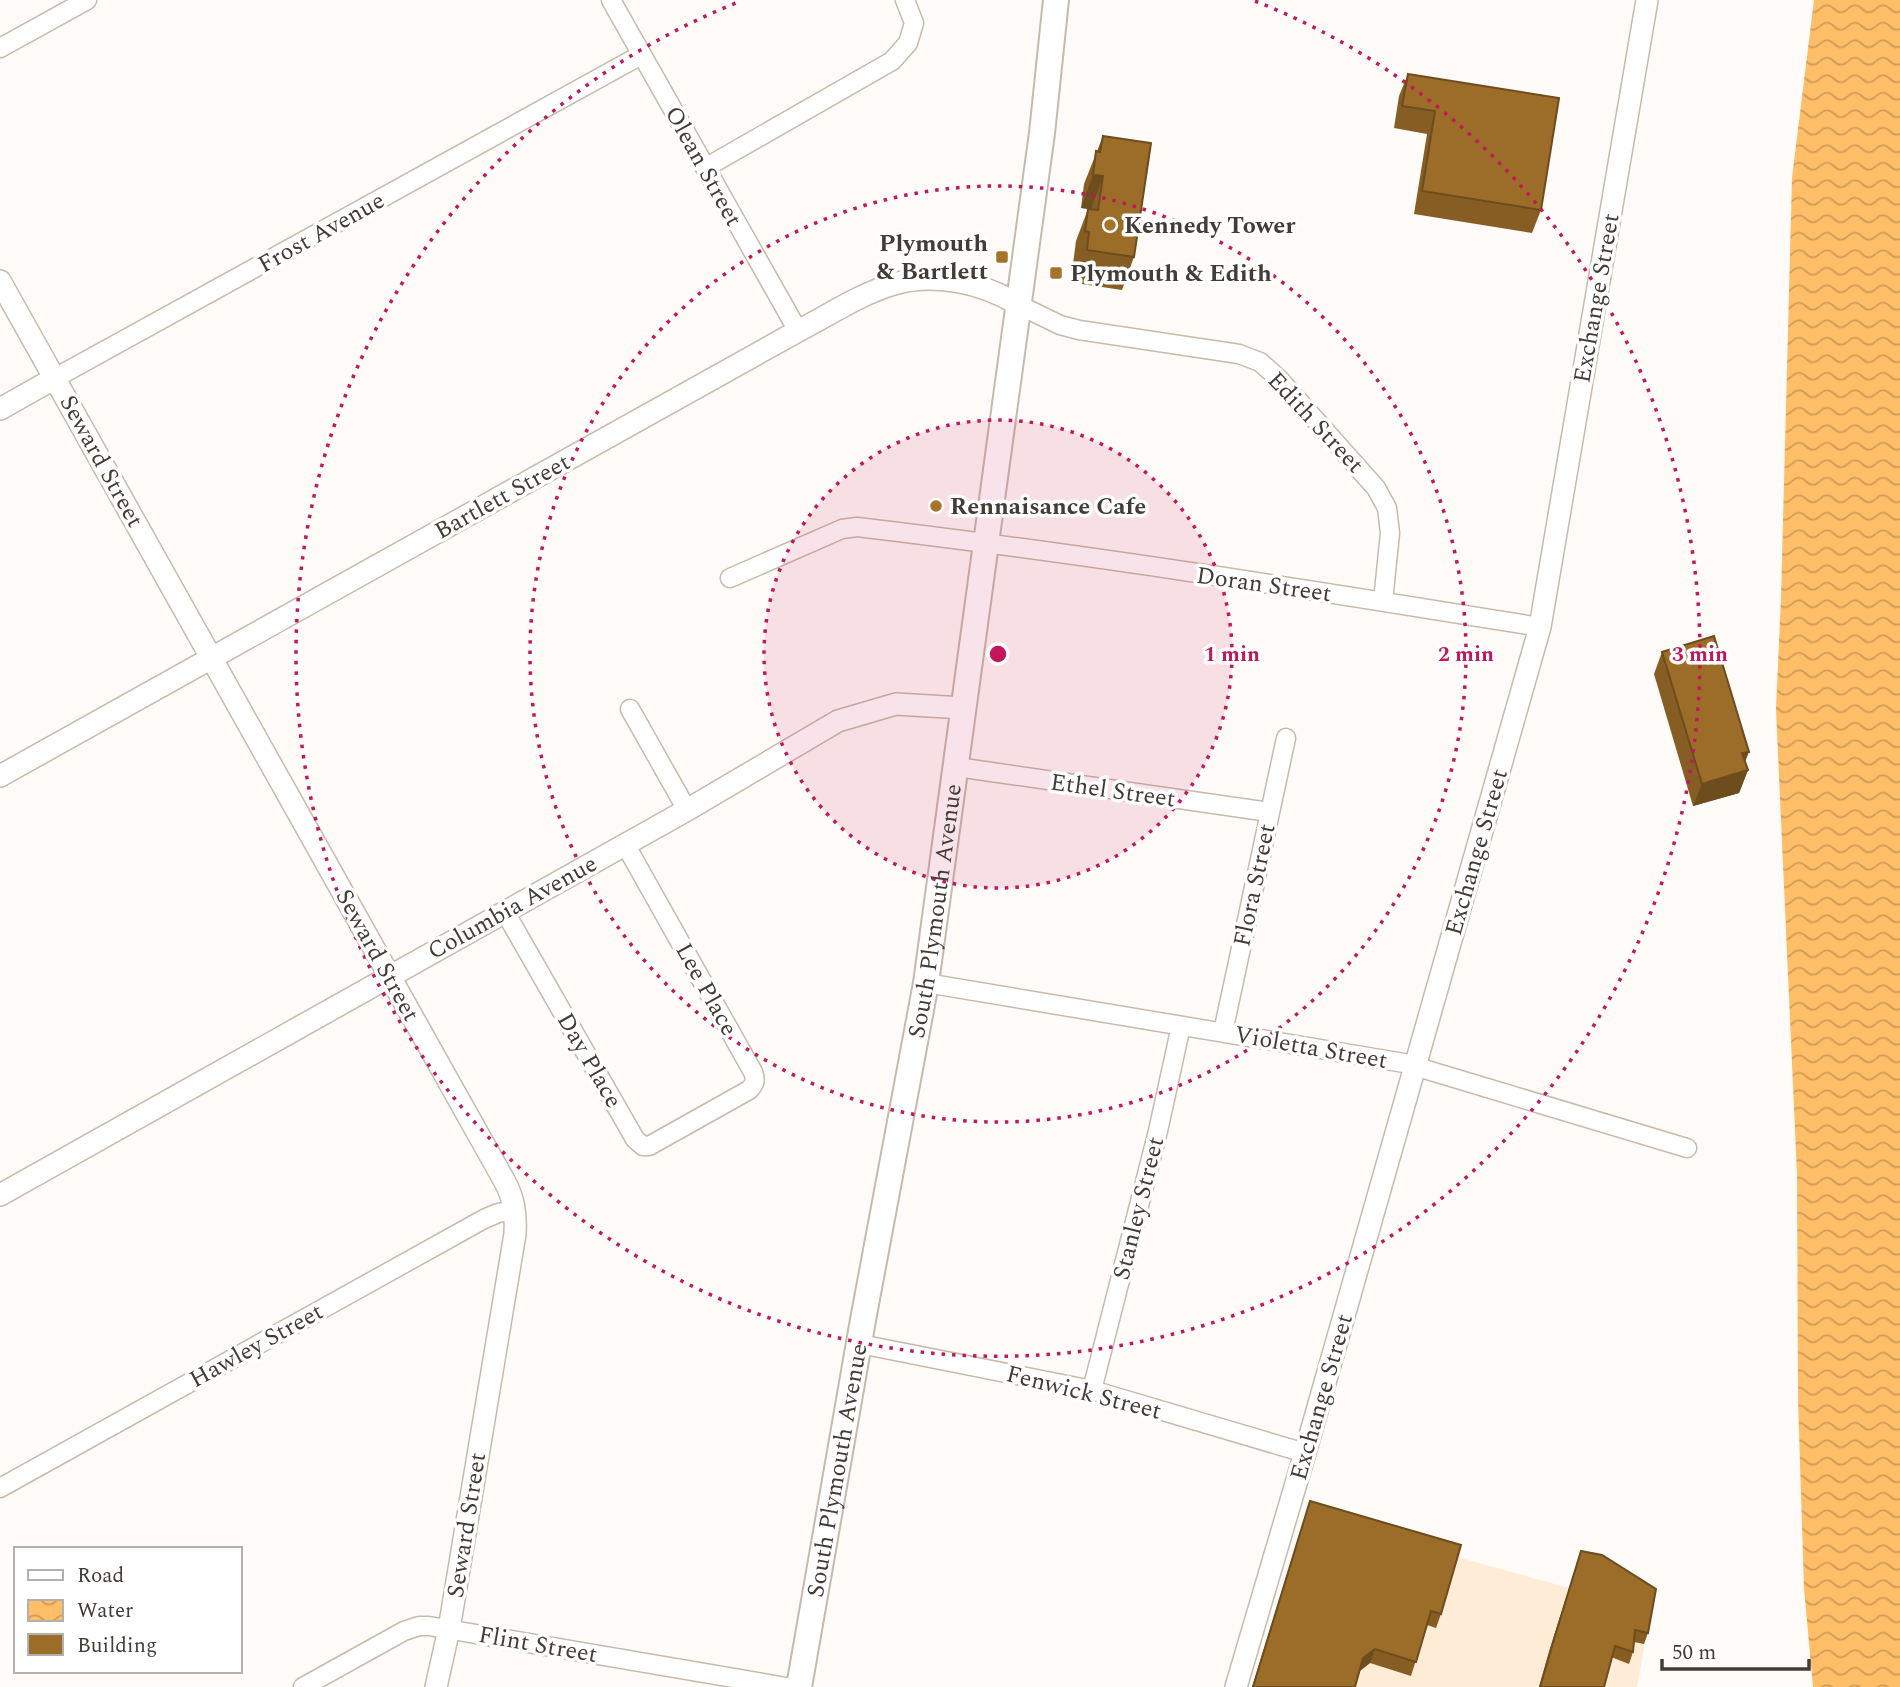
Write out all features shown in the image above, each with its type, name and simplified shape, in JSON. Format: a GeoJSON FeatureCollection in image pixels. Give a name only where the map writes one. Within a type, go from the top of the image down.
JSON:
{"type":"FeatureCollection","features":[{"type":"Feature","properties":{"kind":"main road","name":"South Plymouth Avenue"},"geometry":{"type":"LineString","coordinates":[[799,1687],[926,983],[1042,133],[1056,0]]}},
{"type":"Feature","properties":{"kind":"main road","name":"South Plymouth Avenue"},"geometry":{"type":"LineString","coordinates":[[1042,133],[1069,0]]}},
{"type":"Feature","properties":{"kind":"street"},"geometry":{"type":"LineString","coordinates":[[0,48],[87,0]]}},
{"type":"Feature","properties":{"kind":"street","name":"Olean Street"},"geometry":{"type":"LineString","coordinates":[[611,0],[798,331]]}},
{"type":"Feature","properties":{"kind":"street"},"geometry":{"type":"LineString","coordinates":[[705,168],[892,61],[908,43],[914,23],[905,0]]}},
{"type":"Feature","properties":{"kind":"street","name":"Exchange Street"},"geometry":{"type":"LineString","coordinates":[[1236,1687],[1540,627],[1647,0]]}},
{"type":"Feature","properties":{"kind":"street","name":"Frost Avenue"},"geometry":{"type":"LineString","coordinates":[[0,409],[641,55]]}},
{"type":"Feature","properties":{"kind":"street","name":"Bartlett Street"},"geometry":{"type":"LineString","coordinates":[[0,776],[798,331],[877,290],[913,280],[951,281],[988,288],[1018,305]]}},
{"type":"Feature","properties":{"kind":"street","name":"Seward Street"},"geometry":{"type":"LineString","coordinates":[[0,281],[513,1200],[515,1234],[449,1629],[436,1687]]}},
{"type":"Feature","properties":{"kind":"street","name":"Edith Street"},"geometry":{"type":"LineString","coordinates":[[1018,305],[1060,325],[1079,330],[1239,354],[1260,362],[1279,379],[1376,488],[1387,508],[1390,533],[1383,601]]}},
{"type":"Feature","properties":{"kind":"street","name":"Doran Street"},"geometry":{"type":"LineString","coordinates":[[730,578],[849,527],[987,542],[1540,627]]}},
{"type":"Feature","properties":{"kind":"street","name":"Columbia Avenue"},"geometry":{"type":"LineString","coordinates":[[0,1195],[687,810],[838,721],[896,704],[963,708]]}},
{"type":"Feature","properties":{"kind":"street"},"geometry":{"type":"LineString","coordinates":[[629,709],[687,810]]}},
{"type":"Feature","properties":{"kind":"street","name":"Flora Street"},"geometry":{"type":"LineString","coordinates":[[1223,1032],[1286,738]]}},
{"type":"Feature","properties":{"kind":"street","name":"Ethel Street"},"geometry":{"type":"LineString","coordinates":[[957,768],[1269,812]]}},
{"type":"Feature","properties":{"kind":"street","name":"Lee Place"},"geometry":{"type":"LineString","coordinates":[[625,844],[753,1072],[754,1085],[749,1090],[704,1116]]}},
{"type":"Feature","properties":{"kind":"street","name":"Day Place"},"geometry":{"type":"LineString","coordinates":[[505,912],[635,1139],[643,1146],[649,1146],[704,1116]]}},
{"type":"Feature","properties":{"kind":"street","name":"Violetta Street"},"geometry":{"type":"LineString","coordinates":[[926,983],[1392,1061],[1687,1148]]}},
{"type":"Feature","properties":{"kind":"street","name":"Stanley Street"},"geometry":{"type":"LineString","coordinates":[[1092,1390],[1158,1131],[1181,1026]]}},
{"type":"Feature","properties":{"kind":"street","name":"Hawley Street"},"geometry":{"type":"LineString","coordinates":[[0,1488],[484,1219],[515,1210]]}},
{"type":"Feature","properties":{"kind":"street","name":"Fenwick Street"},"geometry":{"type":"LineString","coordinates":[[859,1344],[1092,1390],[1305,1453]]}},
{"type":"Feature","properties":{"kind":"street","name":"Flint Street"},"geometry":{"type":"LineString","coordinates":[[303,1687],[411,1628],[429,1626],[786,1687]]}},
{"type":"Feature","properties":{"kind":"shaded area"},"geometry":{"type":"Polygon","coordinates":[[[1305,1515],[1569,1588],[1577,1562],[1655,1588],[1637,1687],[1252,1687],[1305,1515]]]}},
{"type":"Feature","properties":{"kind":"water"},"geometry":{"type":"Polygon","coordinates":[[[1814,0],[1900,0],[1900,1687],[1813,1687],[1804,1588],[1798,1400],[1797,1174],[1776,709],[1792,178],[1814,0]]]}},
{"type":"Feature","properties":{"kind":"building"},"geometry":{"type":"Polygon","coordinates":[[[1408,74],[1559,98],[1541,210],[1422,191],[1435,111],[1402,106],[1408,74]]]}},
{"type":"Feature","properties":{"kind":"building"},"geometry":{"type":"Polygon","coordinates":[[[1103,136],[1151,143],[1134,257],[1087,250],[1089,232],[1085,231],[1088,209],[1098,210],[1103,176],[1093,175],[1096,151],[1100,152],[1103,136]]]}},
{"type":"Feature","properties":{"kind":"building"},"geometry":{"type":"Polygon","coordinates":[[[1714,636],[1749,752],[1742,753],[1748,770],[1702,784],[1662,652],[1714,636]]]}},
{"type":"Feature","properties":{"kind":"building"},"geometry":{"type":"Polygon","coordinates":[[[1310,1501],[1461,1545],[1441,1614],[1431,1611],[1416,1662],[1375,1649],[1363,1658],[1355,1687],[1253,1687],[1310,1501]]]}},
{"type":"Feature","properties":{"kind":"building"},"geometry":{"type":"Polygon","coordinates":[[[1581,1551],[1602,1555],[1656,1589],[1648,1633],[1635,1630],[1633,1652],[1615,1646],[1604,1687],[1540,1687],[1555,1636],[1581,1551]]]}},
{"type":"Feature","properties":{"kind":"place","name":"Kennedy Tower"},"geometry":{"type":"Point","coordinates":[1110,225]}},
{"type":"Feature","properties":{"kind":"place","name":"Plymouth & Bartlett"},"geometry":{"type":"Point","coordinates":[1002,257]}},
{"type":"Feature","properties":{"kind":"place","name":"Plymouth & Edith"},"geometry":{"type":"Point","coordinates":[1056,273]}},
{"type":"Feature","properties":{"kind":"place","name":"Rennaisance Cafe"},"geometry":{"type":"Point","coordinates":[936,506]}}]}
